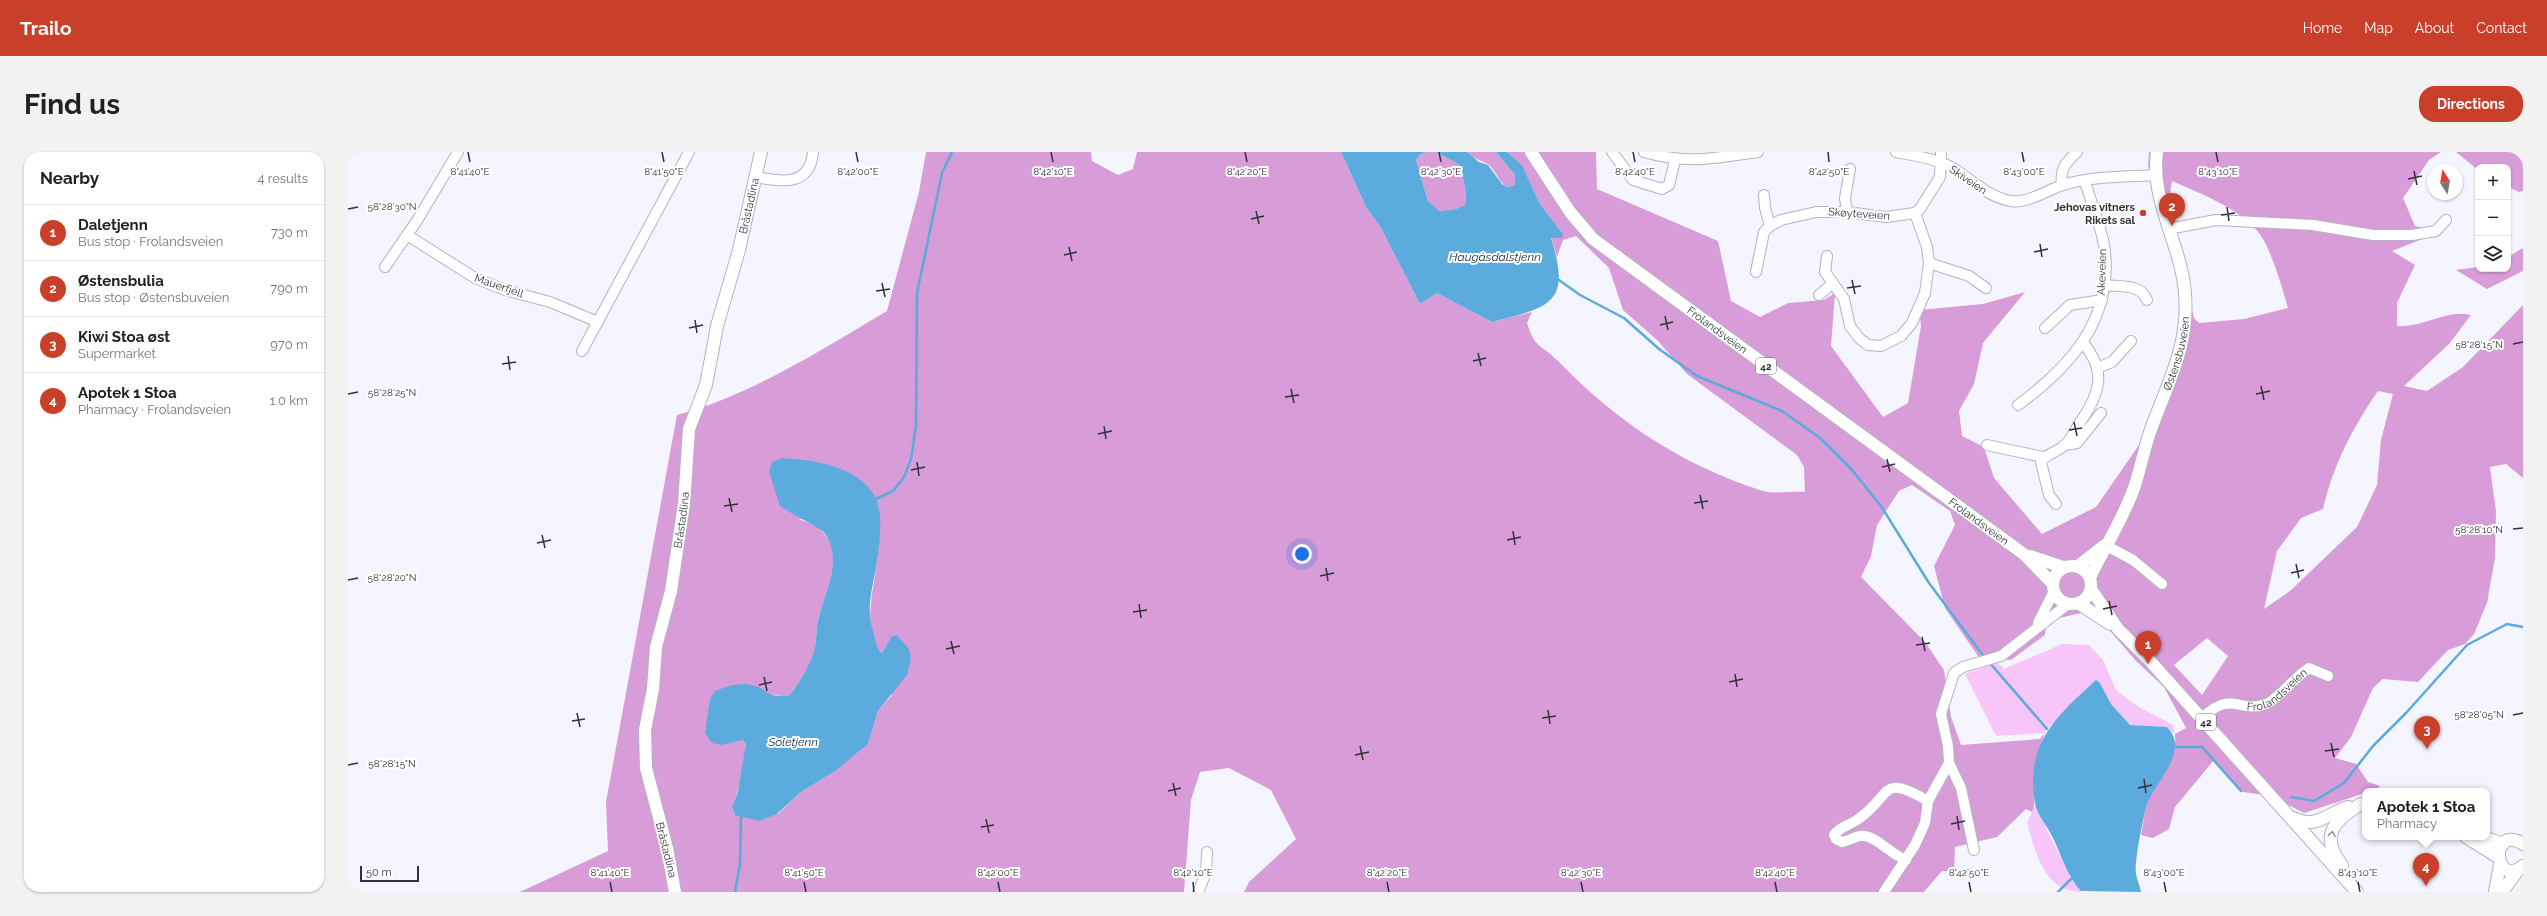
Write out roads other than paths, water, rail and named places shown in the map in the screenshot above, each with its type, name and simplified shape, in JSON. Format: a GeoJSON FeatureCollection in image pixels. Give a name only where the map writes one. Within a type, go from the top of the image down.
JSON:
{"type":"FeatureCollection","features":[{"type":"Feature","properties":{"kind":"main road","name":"Bråstadlina"},"geometry":{"type":"LineString","coordinates":[[675,892],[668,848],[646,768],[645,730],[653,689],[656,647],[671,591],[684,504],[689,429],[706,385],[719,314],[739,250],[761,152]]}},
{"type":"Feature","properties":{"kind":"main road","name":"Frolandsveien"},"geometry":{"type":"LineString","coordinates":[[1532,152],[1570,212],[1593,239],[2025,555],[2053,588]]}},
{"type":"Feature","properties":{"kind":"main road","name":"Østensbuveien"},"geometry":{"type":"LineString","coordinates":[[2091,583],[2105,545],[2133,490],[2148,439],[2175,371],[2184,341],[2187,314],[2185,291],[2180,265],[2168,229],[2157,175],[2157,152]]}},
{"type":"Feature","properties":{"kind":"main road","name":"Østensbuveien"},"geometry":{"type":"LineString","coordinates":[[2078,566],[2105,545]]}},
{"type":"Feature","properties":{"kind":"main road","name":"Frolandsveien"},"geometry":{"type":"LineString","coordinates":[[2025,555],[2063,567]]}},
{"type":"Feature","properties":{"kind":"main road","name":"42"},"geometry":{"type":"LineString","coordinates":[[2063,567],[2078,566],[2087,572],[2091,583],[2118,629],[2292,817],[2357,892]]}},
{"type":"Feature","properties":{"kind":"main road"},"geometry":{"type":"LineString","coordinates":[[2053,588],[2056,574],[2063,567]]}},
{"type":"Feature","properties":{"kind":"main road"},"geometry":{"type":"LineString","coordinates":[[2073,603],[2088,596],[2091,583]]}},
{"type":"Feature","properties":{"kind":"main road","name":"42"},"geometry":{"type":"LineString","coordinates":[[2053,588],[2060,599],[2073,603],[2118,629]]}},
{"type":"Feature","properties":{"kind":"main road"},"geometry":{"type":"LineString","coordinates":[[2292,817],[2302,822],[2313,823],[2338,810],[2362,803]]}},
{"type":"Feature","properties":{"kind":"main road"},"geometry":{"type":"LineString","coordinates":[[2360,892],[2359,886],[2334,856],[2331,844],[2333,827],[2342,815],[2362,804]]}},
{"type":"Feature","properties":{"kind":"main road"},"geometry":{"type":"LineString","coordinates":[[2490,839],[2503,844],[2514,840],[2523,844]]}},
{"type":"Feature","properties":{"kind":"main road"},"geometry":{"type":"LineString","coordinates":[[2470,840],[2499,861],[2508,870],[2520,869]]}},
{"type":"Feature","properties":{"kind":"main road"},"geometry":{"type":"LineString","coordinates":[[2495,892],[2503,844]]}},
{"type":"Feature","properties":{"kind":"main road"},"geometry":{"type":"LineString","coordinates":[[2502,892],[2520,869]]}},
{"type":"Feature","properties":{"kind":"street"},"geometry":{"type":"LineString","coordinates":[[385,267],[407,235],[458,152]]}},
{"type":"Feature","properties":{"kind":"street"},"geometry":{"type":"LineString","coordinates":[[582,351],[689,152]]}},
{"type":"Feature","properties":{"kind":"street"},"geometry":{"type":"LineString","coordinates":[[756,177],[782,182],[797,178],[807,170],[813,152]]}},
{"type":"Feature","properties":{"kind":"street"},"geometry":{"type":"LineString","coordinates":[[1612,152],[1633,180],[1662,189],[1669,185],[1675,160]]}},
{"type":"Feature","properties":{"kind":"street"},"geometry":{"type":"LineString","coordinates":[[1644,152],[1675,160],[1711,160],[1758,152]]}},
{"type":"Feature","properties":{"kind":"street","name":"Skiveien"},"geometry":{"type":"LineString","coordinates":[[1896,152],[1942,163],[1956,170],[1981,190],[1997,198],[2014,202],[2035,196],[2062,185],[2085,181],[2157,175]]}},
{"type":"Feature","properties":{"kind":"street"},"geometry":{"type":"LineString","coordinates":[[1827,256],[1825,272],[1844,299],[1850,326],[1859,338],[1868,345],[1881,346],[1901,336],[1912,323],[1925,293],[1930,263],[1925,241],[1915,213],[1928,197],[1940,176],[1942,163],[1941,152]]}},
{"type":"Feature","properties":{"kind":"street"},"geometry":{"type":"LineString","coordinates":[[2062,185],[2060,172],[2064,164],[2077,152]]}},
{"type":"Feature","properties":{"kind":"street"},"geometry":{"type":"LineString","coordinates":[[1847,212],[1845,198],[1850,169]]}},
{"type":"Feature","properties":{"kind":"street","name":"Akeveien"},"geometry":{"type":"LineString","coordinates":[[2018,405],[2055,375],[2083,343],[2090,332],[2102,300],[2105,253],[2102,234],[2085,181]]}},
{"type":"Feature","properties":{"kind":"street"},"geometry":{"type":"LineString","coordinates":[[1756,272],[1764,232],[1770,226],[1765,208],[1764,195]]}},
{"type":"Feature","properties":{"kind":"street","name":"Skøyteveien"},"geometry":{"type":"LineString","coordinates":[[1770,226],[1781,220],[1816,212],[1847,212],[1886,217],[1915,213]]}},
{"type":"Feature","properties":{"kind":"street"},"geometry":{"type":"LineString","coordinates":[[2168,229],[2216,220],[2313,225],[2373,235],[2412,235],[2436,231],[2446,220]]}},
{"type":"Feature","properties":{"kind":"street","name":"Mauerfjell"},"geometry":{"type":"LineString","coordinates":[[407,235],[475,278],[505,290],[550,302],[598,322]]}},
{"type":"Feature","properties":{"kind":"street"},"geometry":{"type":"LineString","coordinates":[[1930,263],[1969,276],[1986,288]]}},
{"type":"Feature","properties":{"kind":"street"},"geometry":{"type":"LineString","coordinates":[[1819,294],[1832,284]]}},
{"type":"Feature","properties":{"kind":"street"},"geometry":{"type":"LineString","coordinates":[[2104,285],[2133,288],[2141,291],[2147,300]]}},
{"type":"Feature","properties":{"kind":"street"},"geometry":{"type":"LineString","coordinates":[[2045,328],[2070,305],[2102,300]]}},
{"type":"Feature","properties":{"kind":"street"},"geometry":{"type":"LineString","coordinates":[[2098,368],[2112,362],[2132,341]]}},
{"type":"Feature","properties":{"kind":"street"},"geometry":{"type":"LineString","coordinates":[[2065,445],[2098,392],[2098,368],[2094,356],[2083,343]]}},
{"type":"Feature","properties":{"kind":"street"},"geometry":{"type":"LineString","coordinates":[[1987,445],[2043,457],[2065,445],[2077,443],[2101,413]]}},
{"type":"Feature","properties":{"kind":"street"},"geometry":{"type":"LineString","coordinates":[[2043,457],[2041,462],[2049,494],[2056,504]]}},
{"type":"Feature","properties":{"kind":"street"},"geometry":{"type":"LineString","coordinates":[[2105,545],[2134,560],[2162,584]]}},
{"type":"Feature","properties":{"kind":"street"},"geometry":{"type":"LineString","coordinates":[[2035,628],[2053,588]]}},
{"type":"Feature","properties":{"kind":"street"},"geometry":{"type":"LineString","coordinates":[[1974,850],[1962,788],[1949,763],[1948,746],[1941,714],[1954,673],[1963,667],[2001,656],[2035,628],[2073,603]]}},
{"type":"Feature","properties":{"kind":"street","name":"Frolandsveien"},"geometry":{"type":"LineString","coordinates":[[2202,718],[2215,706],[2222,704],[2228,703],[2256,706],[2267,703],[2309,668],[2328,676]]}},
{"type":"Feature","properties":{"kind":"street"},"geometry":{"type":"LineString","coordinates":[[1884,892],[1906,860],[1925,823],[1928,801],[1949,763]]}},
{"type":"Feature","properties":{"kind":"street"},"geometry":{"type":"LineString","coordinates":[[1906,860],[1896,857],[1876,840],[1866,836],[1858,836],[1842,842],[1836,839],[1834,835],[1837,830],[1858,820],[1888,790],[1897,786],[1906,788],[1928,801]]}},
{"type":"Feature","properties":{"kind":"street"},"geometry":{"type":"LineString","coordinates":[[1198,892],[1206,873],[1207,852]]}},
{"type":"Feature","properties":{"kind":"water","name":"Haugåsdalstjenn"},"geometry":{"type":"Polygon","coordinates":[[[1341,152],[1428,152],[1421,154],[1416,160],[1428,201],[1439,211],[1456,209],[1465,205],[1466,194],[1458,164],[1436,152],[1467,152],[1479,162],[1488,165],[1502,184],[1508,187],[1515,185],[1515,175],[1496,152],[1507,152],[1522,165],[1540,204],[1563,234],[1562,238],[1551,238],[1557,260],[1559,277],[1557,290],[1551,299],[1542,306],[1529,312],[1492,322],[1437,293],[1420,304],[1381,228],[1366,207],[1341,152]]]}},
{"type":"Feature","properties":{"kind":"water","name":"Soletjenn"},"geometry":{"type":"Polygon","coordinates":[[[782,458],[821,463],[835,467],[848,472],[869,488],[876,499],[880,515],[880,533],[876,568],[870,600],[870,616],[875,640],[882,653],[891,637],[897,635],[909,649],[911,659],[907,675],[878,711],[868,744],[837,770],[801,792],[777,814],[759,821],[735,815],[732,807],[738,791],[746,744],[742,740],[721,745],[712,743],[705,733],[710,699],[715,691],[733,685],[747,684],[758,687],[772,695],[790,695],[808,666],[815,647],[818,620],[831,576],[833,565],[832,554],[830,543],[824,532],[780,506],[769,472],[772,462],[782,458]]]}},
{"type":"Feature","properties":{"kind":"water"},"geometry":{"type":"Polygon","coordinates":[[[2096,680],[2100,683],[2111,704],[2130,725],[2167,727],[2173,736],[2175,746],[2173,756],[2147,805],[2141,829],[2136,876],[2141,892],[2081,891],[2068,873],[2053,838],[2038,812],[2035,803],[2033,782],[2039,747],[2056,719],[2096,680]]]}},
{"type":"Feature","properties":{"kind":"waterway"},"geometry":{"type":"LineString","coordinates":[[876,499],[893,491],[904,477],[911,459],[916,425],[917,293],[942,173],[952,152]]}},
{"type":"Feature","properties":{"kind":"waterway"},"geometry":{"type":"LineString","coordinates":[[1559,280],[1580,295],[1624,318],[1659,349],[1697,376],[1782,411],[1820,438],[1852,470],[1881,506],[1929,583],[1985,658]]}},
{"type":"Feature","properties":{"kind":"waterway"},"geometry":{"type":"LineString","coordinates":[[2291,797],[2314,801],[2344,783],[2373,746],[2406,713],[2467,645],[2507,624],[2523,627]]}},
{"type":"Feature","properties":{"kind":"waterway"},"geometry":{"type":"LineString","coordinates":[[1989,662],[2047,729]]}},
{"type":"Feature","properties":{"kind":"waterway"},"geometry":{"type":"LineString","coordinates":[[2176,747],[2202,747],[2241,791]]}},
{"type":"Feature","properties":{"kind":"waterway"},"geometry":{"type":"LineString","coordinates":[[735,892],[740,864],[741,816]]}},
{"type":"Feature","properties":{"kind":"waterway"},"geometry":{"type":"LineString","coordinates":[[2058,892],[2071,879]]}},
{"type":"Feature","properties":{"kind":"place","name":"Jehovas vitners Rikets sal"},"geometry":{"type":"Point","coordinates":[2143,213]}},
{"type":"Feature","properties":{"kind":"place","name":"Østensbulia"},"geometry":{"type":"Point","coordinates":[2172,226]}},
{"type":"Feature","properties":{"kind":"place","name":"Daletjenn"},"geometry":{"type":"Point","coordinates":[2148,664]}},
{"type":"Feature","properties":{"kind":"place","name":"Kiwi Stoa øst"},"geometry":{"type":"Point","coordinates":[2427,749]}},
{"type":"Feature","properties":{"kind":"place","name":"Apotek 1 Stoa"},"geometry":{"type":"Point","coordinates":[2426,886]}}]}
